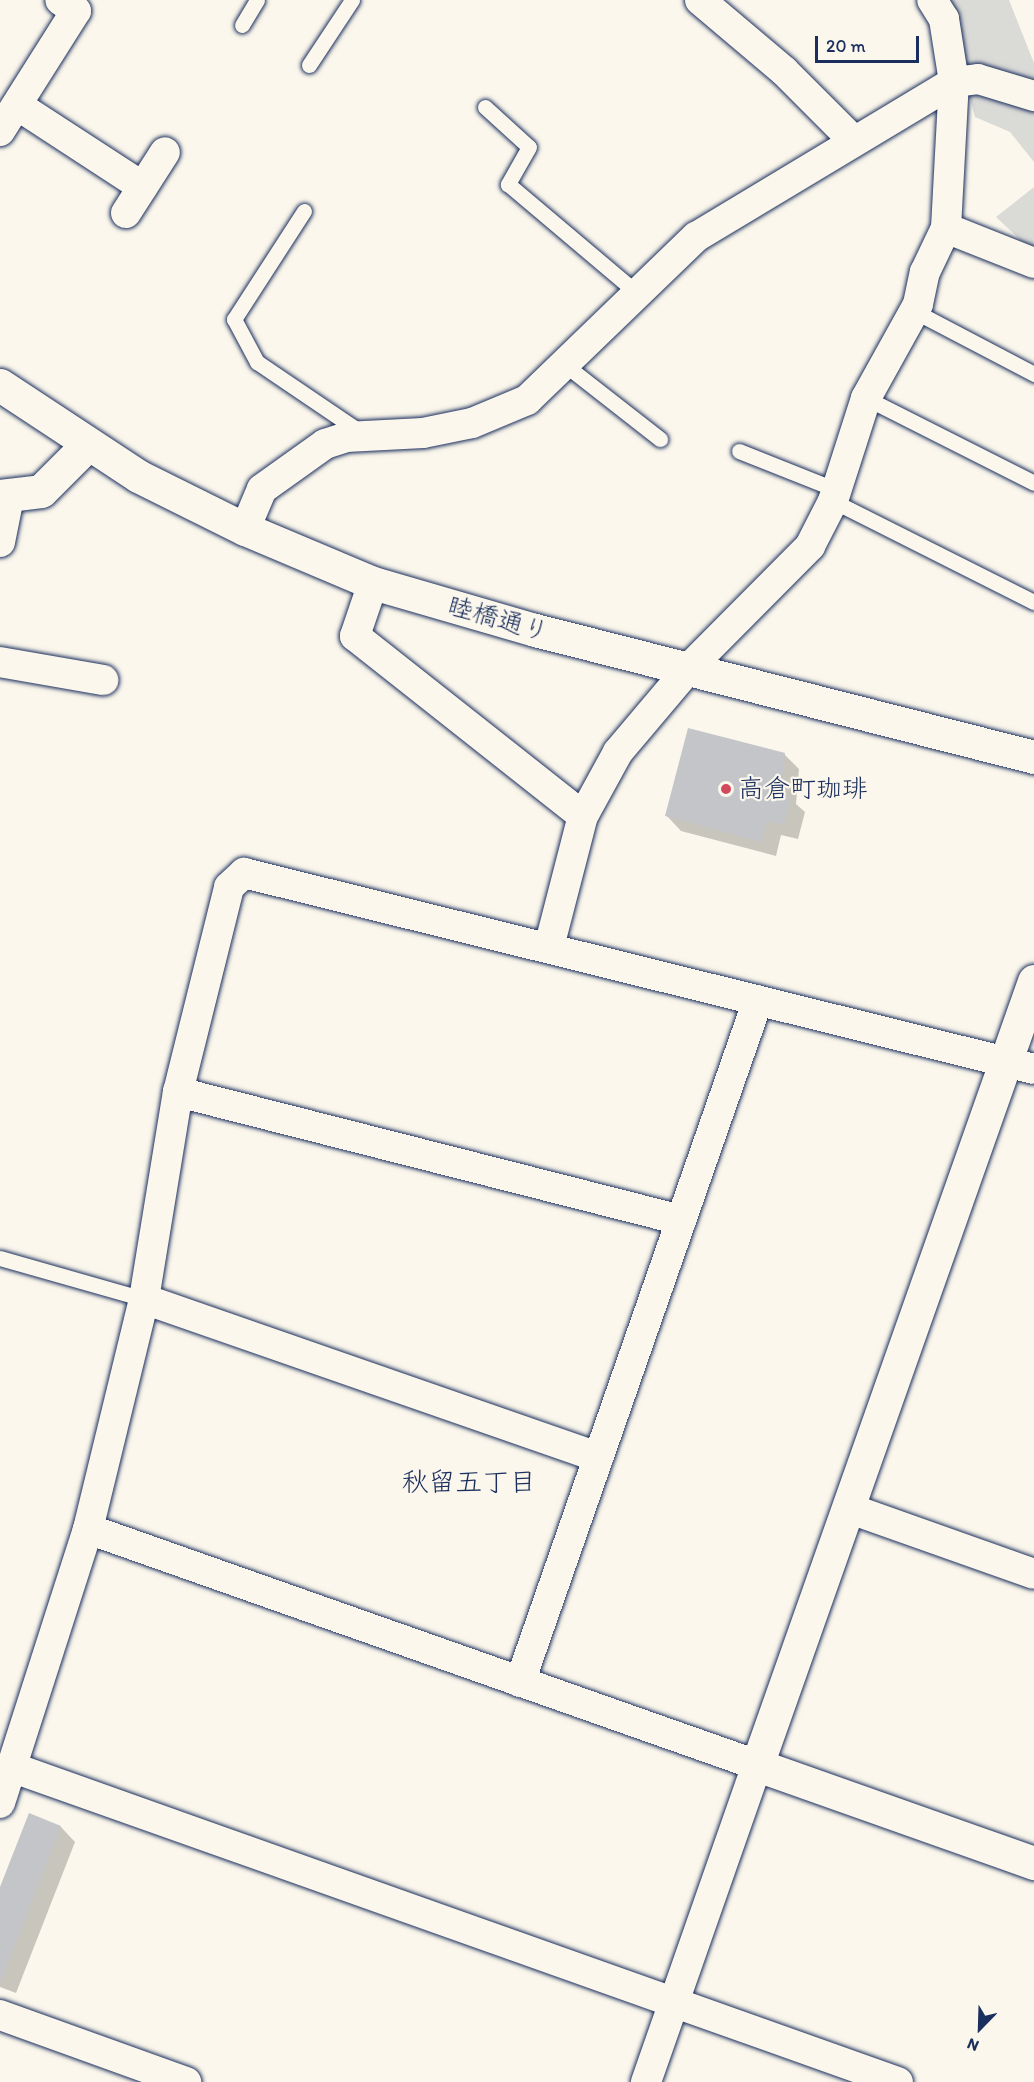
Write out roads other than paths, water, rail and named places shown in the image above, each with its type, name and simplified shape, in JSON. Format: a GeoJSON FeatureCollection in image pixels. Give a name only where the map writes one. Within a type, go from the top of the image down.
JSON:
{"type":"FeatureCollection","features":[{"type":"Feature","properties":{"kind":"main road","name":"睦橋通り"},"geometry":{"type":"LineString","coordinates":[[0,385],[86,446],[245,530],[373,583],[1034,757]]}},
{"type":"Feature","properties":{"kind":"main road"},"geometry":{"type":"LineString","coordinates":[[4,497],[41,490],[86,446]]}},
{"type":"Feature","properties":{"kind":"main road"},"geometry":{"type":"LineString","coordinates":[[1034,981],[1020,1066],[848,1508],[757,1765],[1034,1863]]}},
{"type":"Feature","properties":{"kind":"street"},"geometry":{"type":"LineString","coordinates":[[0,131],[76,11],[60,0]]}},
{"type":"Feature","properties":{"kind":"street"},"geometry":{"type":"LineString","coordinates":[[700,0],[784,71],[852,140]]}},
{"type":"Feature","properties":{"kind":"street"},"geometry":{"type":"LineString","coordinates":[[549,946],[584,816],[618,752],[689,668],[810,546],[835,495],[866,398],[914,311],[946,228],[954,82],[944,19],[932,0]]}},
{"type":"Feature","properties":{"kind":"street"},"geometry":{"type":"LineString","coordinates":[[245,530],[261,489],[325,444],[367,436],[423,434],[472,423],[526,400],[636,292],[696,237],[852,140],[954,82],[978,79],[1034,96]]}},
{"type":"Feature","properties":{"kind":"street"},"geometry":{"type":"LineString","coordinates":[[17,105],[143,187]]}},
{"type":"Feature","properties":{"kind":"street"},"geometry":{"type":"LineString","coordinates":[[126,213],[165,152]]}},
{"type":"Feature","properties":{"kind":"street"},"geometry":{"type":"LineString","coordinates":[[946,228],[1034,263]]}},
{"type":"Feature","properties":{"kind":"street"},"geometry":{"type":"LineString","coordinates":[[0,542],[4,497]]}},
{"type":"Feature","properties":{"kind":"street"},"geometry":{"type":"LineString","coordinates":[[373,583],[355,636],[584,816]]}},
{"type":"Feature","properties":{"kind":"street"},"geometry":{"type":"LineString","coordinates":[[0,662],[103,680]]}},
{"type":"Feature","properties":{"kind":"street"},"geometry":{"type":"LineString","coordinates":[[0,1803],[14,1768],[88,1529],[144,1299],[178,1092],[229,887],[244,873],[549,946],[1020,1066]]}},
{"type":"Feature","properties":{"kind":"street"},"geometry":{"type":"LineString","coordinates":[[520,1682],[758,1000]]}},
{"type":"Feature","properties":{"kind":"street"},"geometry":{"type":"LineString","coordinates":[[178,1092],[681,1220]]}},
{"type":"Feature","properties":{"kind":"street"},"geometry":{"type":"LineString","coordinates":[[144,1299],[598,1457]]}},
{"type":"Feature","properties":{"kind":"street"},"geometry":{"type":"LineString","coordinates":[[848,1508],[1034,1574]]}},
{"type":"Feature","properties":{"kind":"street"},"geometry":{"type":"LineString","coordinates":[[88,1529],[757,1765],[646,2082]]}},
{"type":"Feature","properties":{"kind":"street"},"geometry":{"type":"LineString","coordinates":[[14,1768],[898,2082]]}},
{"type":"Feature","properties":{"kind":"street"},"geometry":{"type":"LineString","coordinates":[[0,2015],[186,2082]]}},
{"type":"Feature","properties":{"kind":"lane"},"geometry":{"type":"LineString","coordinates":[[242,25],[257,0]]}},
{"type":"Feature","properties":{"kind":"lane"},"geometry":{"type":"LineString","coordinates":[[309,65],[352,0]]}},
{"type":"Feature","properties":{"kind":"lane"},"geometry":{"type":"LineString","coordinates":[[485,107],[530,147],[508,184],[636,292]]}},
{"type":"Feature","properties":{"kind":"lane"},"geometry":{"type":"LineString","coordinates":[[303,211],[234,319],[257,362],[367,436]]}},
{"type":"Feature","properties":{"kind":"lane"},"geometry":{"type":"LineString","coordinates":[[914,311],[1034,374]]}},
{"type":"Feature","properties":{"kind":"lane"},"geometry":{"type":"LineString","coordinates":[[564,364],[660,439]]}},
{"type":"Feature","properties":{"kind":"lane"},"geometry":{"type":"LineString","coordinates":[[866,398],[1034,483]]}},
{"type":"Feature","properties":{"kind":"lane"},"geometry":{"type":"LineString","coordinates":[[740,451],[835,495],[1034,602]]}},
{"type":"Feature","properties":{"kind":"lane"},"geometry":{"type":"LineString","coordinates":[[0,1258],[144,1299]]}},
{"type":"Feature","properties":{"kind":"place","name":"高倉町珈琲"},"geometry":{"type":"Point","coordinates":[726,789]}},
{"type":"Feature","properties":{"kind":"district","name":"秋留五丁目"},"geometry":{"type":"Point","coordinates":[469,1482]}}]}
